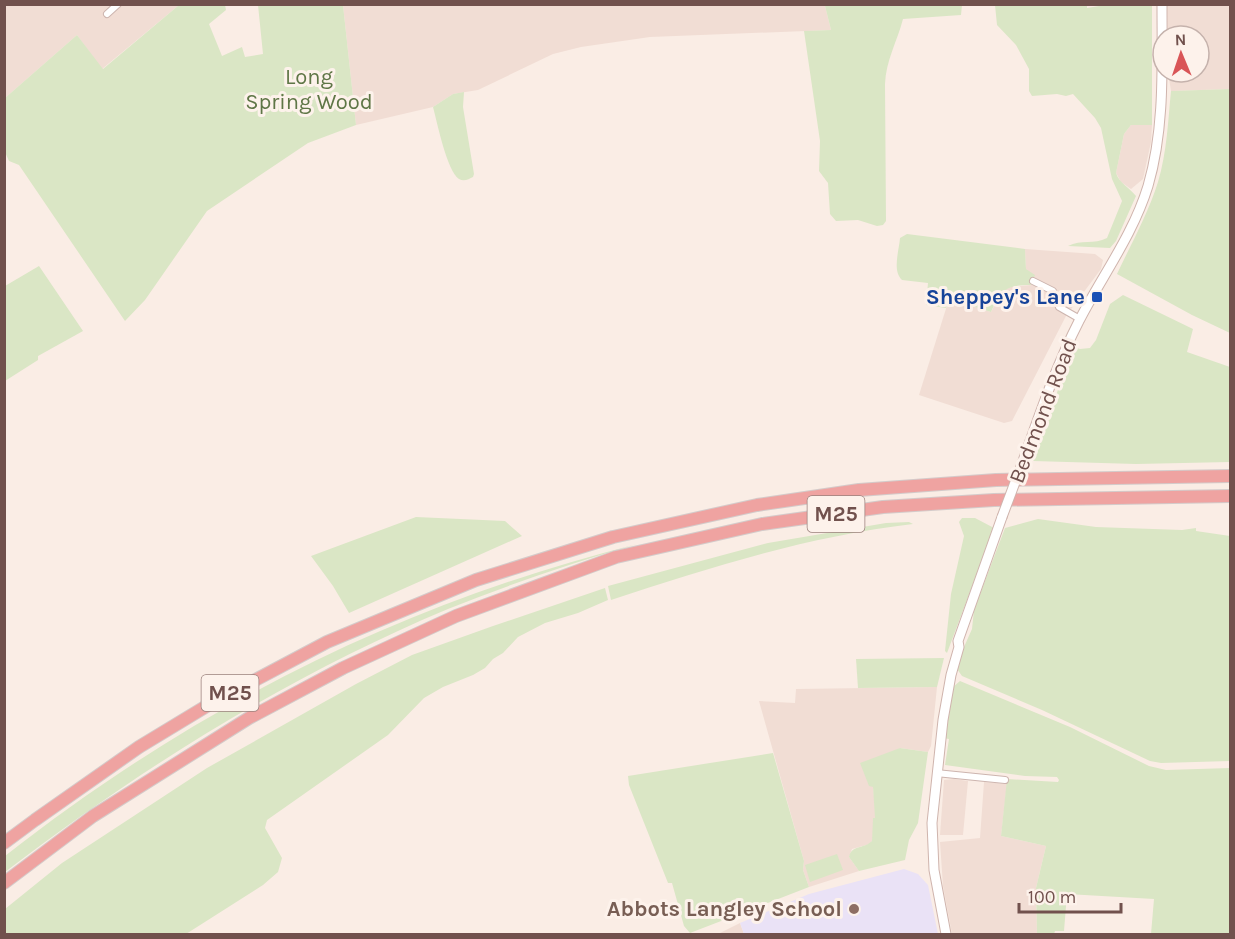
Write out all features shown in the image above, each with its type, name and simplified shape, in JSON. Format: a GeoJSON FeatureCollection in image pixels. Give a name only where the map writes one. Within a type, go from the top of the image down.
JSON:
{"type":"FeatureCollection","features":[{"type":"Feature","properties":{"kind":"highway","name":"M25"},"geometry":{"type":"LineString","coordinates":[[4,843],[139,747],[219,699],[327,642],[476,580],[613,537],[757,505],[859,490],[996,480],[1230,476]]}},
{"type":"Feature","properties":{"kind":"highway","name":"M25"},"geometry":{"type":"LineString","coordinates":[[4,883],[93,816],[249,718],[343,668],[456,616],[616,557],[762,524],[883,507],[994,500],[1230,496]]}},
{"type":"Feature","properties":{"kind":"street"},"geometry":{"type":"LineString","coordinates":[[107,14],[118,4]]}},
{"type":"Feature","properties":{"kind":"street","name":"Bedmond Road"},"geometry":{"type":"LineString","coordinates":[[946,934],[934,870],[932,823],[943,720],[951,675],[959,647],[958,641],[1057,369],[1080,319],[1142,204],[1160,124],[1162,4]]}},
{"type":"Feature","properties":{"kind":"street"},"geometry":{"type":"LineString","coordinates":[[1033,281],[1053,291],[1059,308],[1080,319]]}},
{"type":"Feature","properties":{"kind":"street"},"geometry":{"type":"LineString","coordinates":[[936,773],[1005,780]]}},
{"type":"Feature","properties":{"kind":"shaded area"},"geometry":{"type":"Polygon","coordinates":[[[5,5],[179,5],[102,69],[77,35],[5,98],[5,5]]]}},
{"type":"Feature","properties":{"kind":"shaded area"},"geometry":{"type":"Polygon","coordinates":[[[343,5],[825,6],[831,30],[650,37],[581,47],[553,54],[478,90],[453,94],[433,107],[356,125],[343,5]]]}},
{"type":"Feature","properties":{"kind":"shaded area"},"geometry":{"type":"Polygon","coordinates":[[[1167,5],[1230,5],[1230,89],[1171,91],[1170,84],[1211,84],[1211,24],[1168,24],[1167,5]]]}},
{"type":"Feature","properties":{"kind":"shaded area"},"geometry":{"type":"Polygon","coordinates":[[[1131,125],[1152,125],[1151,142],[1143,179],[1131,189],[1121,182],[1116,173],[1124,134],[1131,125]]]}},
{"type":"Feature","properties":{"kind":"shaded area"},"geometry":{"type":"Polygon","coordinates":[[[1025,249],[1095,254],[1103,260],[1101,269],[1066,316],[1012,421],[1004,423],[919,395],[949,299],[991,312],[1002,291],[1011,287],[1031,285],[1026,269],[1025,249]]]}},
{"type":"Feature","properties":{"kind":"shaded area"},"geometry":{"type":"Polygon","coordinates":[[[937,687],[931,746],[928,752],[900,748],[873,786],[876,818],[874,838],[870,844],[852,849],[849,857],[859,871],[809,887],[803,870],[804,861],[759,701],[795,703],[796,689],[937,687]]]}},
{"type":"Feature","properties":{"kind":"shaded area"},"geometry":{"type":"Polygon","coordinates":[[[944,780],[968,781],[963,835],[940,835],[944,780]]]}},
{"type":"Feature","properties":{"kind":"shaded area"},"geometry":{"type":"Polygon","coordinates":[[[984,782],[1007,784],[1001,836],[1046,846],[1036,888],[1037,934],[952,934],[943,886],[940,842],[980,838],[984,782]]]}},
{"type":"Feature","properties":{"kind":"shaded area","name":"Abbots Langley School"},"geometry":{"type":"Polygon","coordinates":[[[904,869],[918,874],[928,885],[938,934],[744,934],[740,923],[809,894],[904,869]]]}},
{"type":"Feature","properties":{"kind":"shaded area"},"geometry":{"type":"Polygon","coordinates":[[[740,923],[744,934],[718,934],[740,923]]]}},
{"type":"Feature","properties":{"kind":"green space","name":"Long Spring Wood"},"geometry":{"type":"Polygon","coordinates":[[[179,5],[225,5],[226,10],[209,24],[222,56],[242,47],[245,57],[263,54],[258,5],[343,5],[356,125],[308,143],[207,211],[145,300],[125,321],[19,165],[9,161],[5,152],[5,98],[77,35],[103,69],[179,5]]]}},
{"type":"Feature","properties":{"kind":"green space"},"geometry":{"type":"Polygon","coordinates":[[[781,5],[962,5],[961,15],[903,19],[890,59],[885,84],[886,221],[883,225],[877,226],[858,220],[836,221],[830,214],[828,183],[819,171],[820,141],[804,31],[831,30],[825,6],[781,5]]]}},
{"type":"Feature","properties":{"kind":"green space"},"geometry":{"type":"Polygon","coordinates":[[[995,5],[1087,5],[1087,8],[1105,5],[1152,5],[1152,125],[1131,125],[1124,134],[1116,173],[1136,196],[1116,241],[1110,248],[1068,246],[1107,238],[1122,201],[1112,179],[1101,128],[1073,94],[1032,96],[1029,91],[1029,69],[1016,45],[997,25],[995,5]]]}},
{"type":"Feature","properties":{"kind":"green space"},"geometry":{"type":"Polygon","coordinates":[[[1230,89],[1230,333],[1117,274],[1158,182],[1165,148],[1171,91],[1230,89]]]}},
{"type":"Feature","properties":{"kind":"green space"},"geometry":{"type":"Polygon","coordinates":[[[464,92],[463,107],[474,174],[466,180],[459,179],[450,166],[433,107],[453,94],[464,92]]]}},
{"type":"Feature","properties":{"kind":"green space"},"geometry":{"type":"Polygon","coordinates":[[[907,234],[1025,249],[1026,269],[1035,275],[1031,285],[1015,286],[1005,290],[991,312],[949,299],[946,308],[926,305],[928,283],[902,280],[897,271],[900,238],[907,234]]]}},
{"type":"Feature","properties":{"kind":"green space"},"geometry":{"type":"Polygon","coordinates":[[[39,266],[83,331],[38,356],[38,360],[5,381],[5,286],[39,266]]]}},
{"type":"Feature","properties":{"kind":"green space"},"geometry":{"type":"Polygon","coordinates":[[[1123,295],[1193,329],[1187,352],[1230,367],[1230,462],[1136,464],[1033,461],[1073,347],[1090,348],[1096,340],[1110,304],[1123,295]]]}},
{"type":"Feature","properties":{"kind":"green space"},"geometry":{"type":"Polygon","coordinates":[[[416,517],[505,521],[522,536],[349,613],[311,556],[416,517]]]}},
{"type":"Feature","properties":{"kind":"green space"},"geometry":{"type":"Polygon","coordinates":[[[962,518],[975,518],[994,528],[947,653],[945,651],[951,594],[964,536],[959,522],[962,518]]]}},
{"type":"Feature","properties":{"kind":"green space"},"geometry":{"type":"Polygon","coordinates":[[[1038,519],[1096,527],[1182,530],[1196,528],[1196,531],[1230,536],[1230,761],[1161,763],[1150,761],[1042,710],[962,676],[957,669],[960,656],[972,629],[974,610],[1005,528],[1038,519]]]}},
{"type":"Feature","properties":{"kind":"green space"},"geometry":{"type":"Polygon","coordinates":[[[909,522],[913,524],[836,536],[760,554],[611,600],[608,586],[768,543],[886,523],[909,522]]]}},
{"type":"Feature","properties":{"kind":"green space"},"geometry":{"type":"Polygon","coordinates":[[[637,544],[542,574],[471,600],[331,663],[218,726],[163,760],[109,796],[5,872],[5,856],[77,802],[151,752],[227,707],[304,666],[466,597],[550,568],[637,544]]]}},
{"type":"Feature","properties":{"kind":"green space"},"geometry":{"type":"Polygon","coordinates":[[[605,588],[608,600],[578,613],[545,623],[518,637],[485,668],[424,698],[388,735],[267,820],[265,828],[282,858],[278,872],[263,885],[186,934],[5,934],[5,909],[62,863],[207,768],[412,655],[605,588]]]}},
{"type":"Feature","properties":{"kind":"green space"},"geometry":{"type":"Polygon","coordinates":[[[944,658],[937,687],[858,688],[856,659],[944,658]]]}},
{"type":"Feature","properties":{"kind":"green space"},"geometry":{"type":"Polygon","coordinates":[[[960,681],[1070,727],[1149,766],[1166,770],[1230,768],[1230,934],[1151,934],[1154,899],[1067,894],[1064,931],[1055,931],[1054,934],[1037,934],[1036,888],[1046,846],[1001,836],[1007,779],[1058,782],[1059,780],[1057,777],[1025,776],[945,765],[949,739],[943,738],[953,687],[960,681]]]}},
{"type":"Feature","properties":{"kind":"green space"},"geometry":{"type":"Polygon","coordinates":[[[900,748],[928,752],[918,823],[909,840],[905,860],[859,871],[849,857],[850,853],[872,841],[873,818],[875,818],[873,787],[869,786],[860,763],[900,748]]]}},
{"type":"Feature","properties":{"kind":"green space"},"geometry":{"type":"Polygon","coordinates":[[[773,753],[804,861],[803,870],[809,887],[690,933],[684,926],[672,883],[668,883],[629,785],[628,776],[773,753]]]}},
{"type":"Feature","properties":{"kind":"green space"},"geometry":{"type":"Polygon","coordinates":[[[837,854],[843,870],[810,882],[805,865],[837,854]]]}},
{"type":"Feature","properties":{"kind":"place","name":"Sheppey's Lane"},"geometry":{"type":"Point","coordinates":[1097,297]}},
{"type":"Feature","properties":{"kind":"place","name":"Abbots Langley School"},"geometry":{"type":"Point","coordinates":[854,909]}}]}
